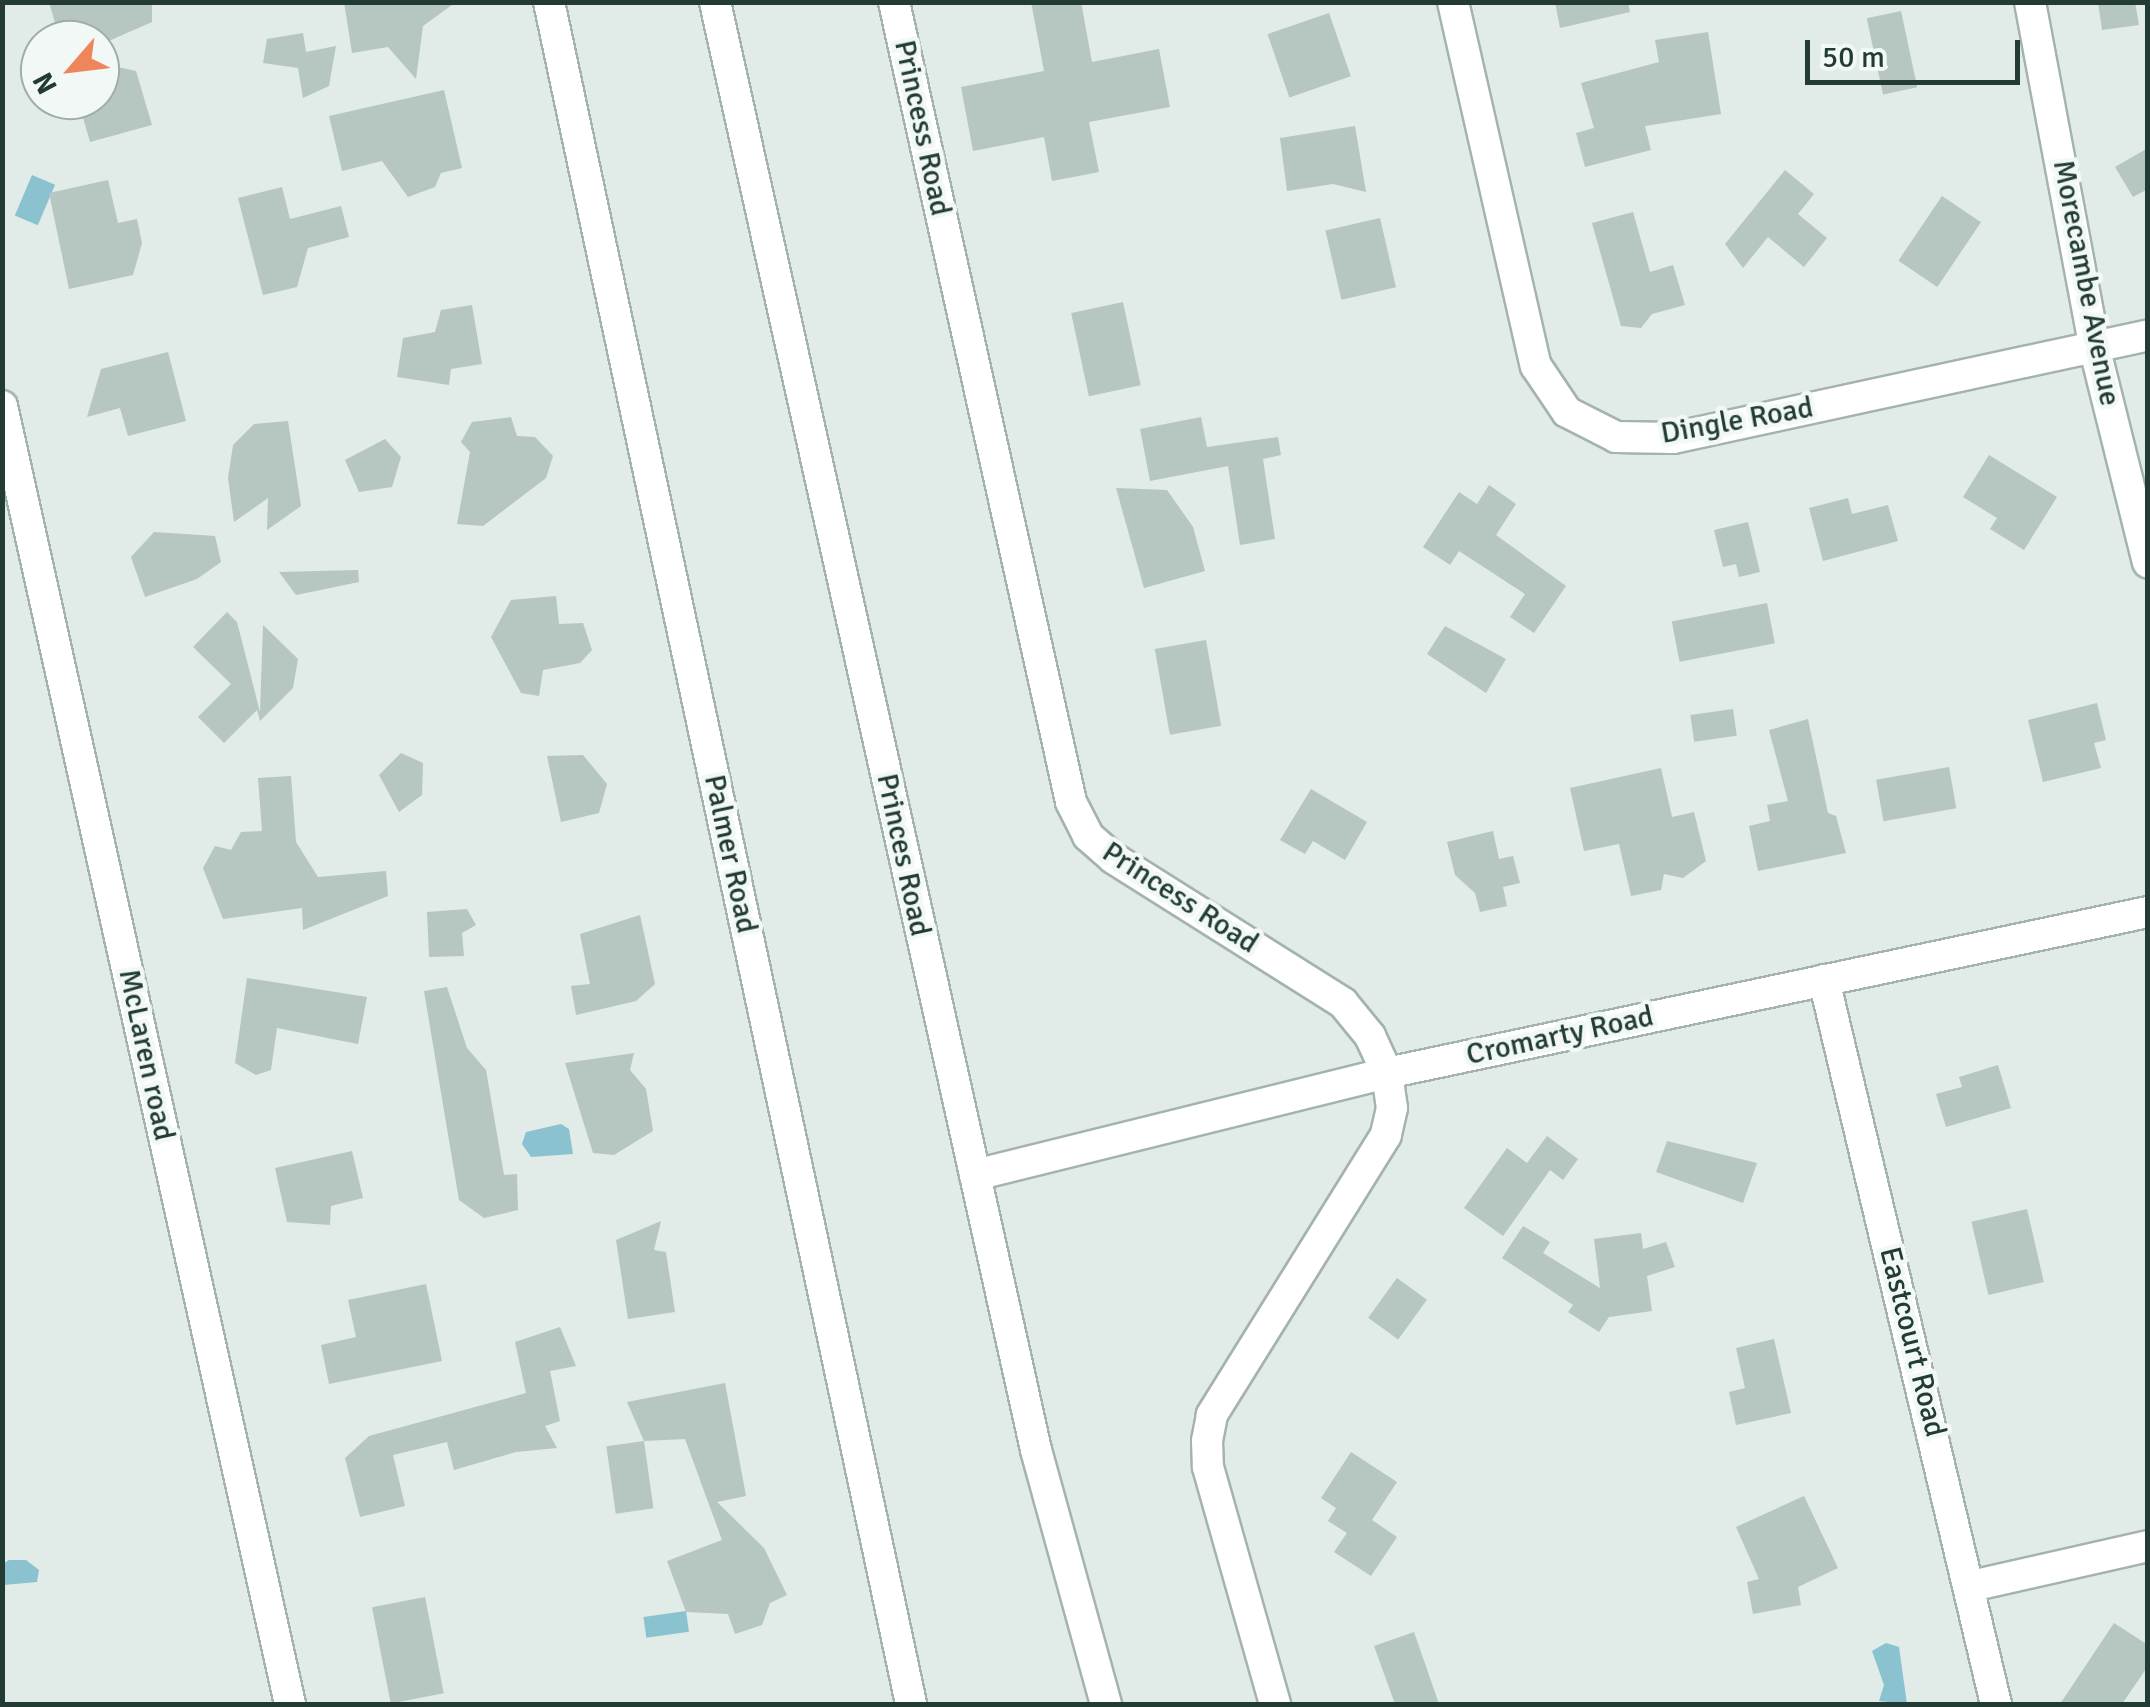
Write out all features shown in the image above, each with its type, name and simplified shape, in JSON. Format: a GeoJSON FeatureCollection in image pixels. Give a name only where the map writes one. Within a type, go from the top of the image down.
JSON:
{"type":"FeatureCollection","features":[{"type":"Feature","properties":{"kind":"street","name":"Palmer Road"},"geometry":{"type":"LineString","coordinates":[[549,2],[911,1704]]}},
{"type":"Feature","properties":{"kind":"street","name":"Princes Road"},"geometry":{"type":"LineString","coordinates":[[714,2],[1036,1450],[1106,1704]]}},
{"type":"Feature","properties":{"kind":"street","name":"Princess Road"},"geometry":{"type":"LineString","coordinates":[[894,2],[1070,802],[1088,836],[1113,858],[1343,1002],[1370,1036],[1387,1073],[1392,1108],[1386,1135],[1212,1415],[1207,1441],[1208,1467],[1274,1704]]}},
{"type":"Feature","properties":{"kind":"street","name":"Dingle Road"},"geometry":{"type":"LineString","coordinates":[[1453,2],[1536,366],[1567,412],[1616,437],[1673,438],[2094,350],[2148,334]]}},
{"type":"Feature","properties":{"kind":"street","name":"Morecambe Avenue"},"geometry":{"type":"LineString","coordinates":[[2030,2],[2094,350],[2148,562]]}},
{"type":"Feature","properties":{"kind":"street","name":"McLaren road"},"geometry":{"type":"LineString","coordinates":[[2,406],[290,1704]]}},
{"type":"Feature","properties":{"kind":"street","name":"Cromarty Road"},"geometry":{"type":"LineString","coordinates":[[975,1175],[1387,1073],[2148,912]]}},
{"type":"Feature","properties":{"kind":"street","name":"Eastcourt Road"},"geometry":{"type":"LineString","coordinates":[[1824,980],[1996,1704]]}},
{"type":"Feature","properties":{"kind":"street"},"geometry":{"type":"LineString","coordinates":[[1971,1586],[2148,1546]]}},
{"type":"Feature","properties":{"kind":"water"},"geometry":{"type":"Polygon","coordinates":[[[32,175],[55,185],[38,225],[15,216],[32,175]]]}},
{"type":"Feature","properties":{"kind":"water"},"geometry":{"type":"Polygon","coordinates":[[[561,1124],[569,1129],[573,1154],[531,1157],[522,1144],[526,1132],[561,1124]]]}},
{"type":"Feature","properties":{"kind":"water"},"geometry":{"type":"Polygon","coordinates":[[[26,1560],[39,1570],[37,1582],[3,1585],[3,1564],[26,1560]]]}},
{"type":"Feature","properties":{"kind":"water"},"geometry":{"type":"Polygon","coordinates":[[[686,1611],[689,1632],[646,1638],[643,1617],[686,1611]]]}},
{"type":"Feature","properties":{"kind":"water"},"geometry":{"type":"Polygon","coordinates":[[[1886,1643],[1899,1647],[1907,1704],[1879,1701],[1884,1685],[1872,1651],[1886,1643]]]}},
{"type":"Feature","properties":{"kind":"building"},"geometry":{"type":"Polygon","coordinates":[[[49,2],[152,2],[152,22],[120,36],[120,20],[54,20],[49,2]]]}},
{"type":"Feature","properties":{"kind":"building"},"geometry":{"type":"Polygon","coordinates":[[[344,2],[456,2],[423,26],[416,79],[388,47],[352,53],[344,2]]]}},
{"type":"Feature","properties":{"kind":"building"},"geometry":{"type":"Polygon","coordinates":[[[1031,2],[1081,2],[1092,62],[1159,49],[1170,107],[1089,122],[1099,172],[1052,181],[1044,137],[973,151],[961,87],[1044,71],[1031,2]]]}},
{"type":"Feature","properties":{"kind":"building"},"geometry":{"type":"Polygon","coordinates":[[[1555,2],[1628,2],[1630,12],[1560,28],[1555,2]]]}},
{"type":"Feature","properties":{"kind":"building"},"geometry":{"type":"Polygon","coordinates":[[[2098,2],[2135,2],[2139,25],[2102,30],[2098,2]]]}},
{"type":"Feature","properties":{"kind":"building"},"geometry":{"type":"Polygon","coordinates":[[[1901,11],[1917,87],[1883,95],[1867,18],[1901,11]]]}},
{"type":"Feature","properties":{"kind":"building"},"geometry":{"type":"Polygon","coordinates":[[[1329,13],[1351,76],[1289,98],[1268,34],[1329,13]]]}},
{"type":"Feature","properties":{"kind":"building"},"geometry":{"type":"Polygon","coordinates":[[[1708,32],[1721,114],[1645,126],[1651,150],[1585,167],[1576,133],[1594,128],[1581,83],[1659,62],[1655,40],[1708,32]]]}},
{"type":"Feature","properties":{"kind":"building"},"geometry":{"type":"Polygon","coordinates":[[[303,33],[306,52],[336,46],[329,86],[303,98],[298,68],[263,63],[267,39],[303,33]]]}},
{"type":"Feature","properties":{"kind":"building"},"geometry":{"type":"Polygon","coordinates":[[[120,67],[136,71],[152,125],[90,142],[84,120],[120,120],[120,67]]]}},
{"type":"Feature","properties":{"kind":"building"},"geometry":{"type":"Polygon","coordinates":[[[444,90],[462,168],[441,173],[435,187],[408,197],[382,161],[342,171],[329,116],[444,90]]]}},
{"type":"Feature","properties":{"kind":"building"},"geometry":{"type":"Polygon","coordinates":[[[1355,126],[1366,192],[1333,184],[1287,191],[1280,138],[1355,126]]]}},
{"type":"Feature","properties":{"kind":"building"},"geometry":{"type":"Polygon","coordinates":[[[2148,148],[2148,189],[2133,197],[2115,167],[2148,148]]]}},
{"type":"Feature","properties":{"kind":"building"},"geometry":{"type":"Polygon","coordinates":[[[1785,170],[1814,194],[1798,214],[1827,238],[1804,267],[1768,237],[1743,268],[1725,244],[1785,170]]]}},
{"type":"Feature","properties":{"kind":"building"},"geometry":{"type":"Polygon","coordinates":[[[108,180],[118,223],[137,219],[142,243],[133,275],[69,289],[49,193],[108,180]]]}},
{"type":"Feature","properties":{"kind":"building"},"geometry":{"type":"Polygon","coordinates":[[[282,187],[290,219],[341,206],[349,237],[308,248],[297,287],[263,295],[238,198],[282,187]]]}},
{"type":"Feature","properties":{"kind":"building"},"geometry":{"type":"Polygon","coordinates":[[[1942,196],[1981,222],[1937,287],[1898,261],[1942,196]]]}},
{"type":"Feature","properties":{"kind":"building"},"geometry":{"type":"Polygon","coordinates":[[[1633,212],[1650,272],[1673,265],[1685,305],[1652,314],[1641,328],[1621,326],[1592,223],[1633,212]]]}},
{"type":"Feature","properties":{"kind":"building"},"geometry":{"type":"Polygon","coordinates":[[[1380,218],[1396,287],[1341,300],[1325,231],[1380,218]]]}},
{"type":"Feature","properties":{"kind":"building"},"geometry":{"type":"Polygon","coordinates":[[[1123,302],[1141,385],[1089,396],[1071,313],[1123,302]]]}},
{"type":"Feature","properties":{"kind":"building"},"geometry":{"type":"Polygon","coordinates":[[[472,305],[482,364],[451,369],[449,385],[397,377],[403,338],[435,332],[441,310],[472,305]]]}},
{"type":"Feature","properties":{"kind":"building"},"geometry":{"type":"Polygon","coordinates":[[[168,352],[186,421],[128,436],[120,408],[87,417],[101,369],[168,352]]]}},
{"type":"Feature","properties":{"kind":"building"},"geometry":{"type":"Polygon","coordinates":[[[511,417],[517,436],[535,437],[553,456],[546,478],[483,526],[457,524],[470,452],[461,442],[472,422],[511,417]]]}},
{"type":"Feature","properties":{"kind":"building"},"geometry":{"type":"Polygon","coordinates":[[[1201,417],[1207,447],[1278,437],[1281,455],[1263,459],[1275,539],[1240,545],[1228,466],[1150,481],[1140,429],[1201,417]]]}},
{"type":"Feature","properties":{"kind":"building"},"geometry":{"type":"Polygon","coordinates":[[[288,421],[301,506],[267,530],[268,498],[234,522],[228,478],[233,445],[254,424],[288,421]]]}},
{"type":"Feature","properties":{"kind":"building"},"geometry":{"type":"Polygon","coordinates":[[[385,439],[401,457],[392,487],[359,492],[345,460],[385,439]]]}},
{"type":"Feature","properties":{"kind":"building"},"geometry":{"type":"Polygon","coordinates":[[[1989,455],[2057,497],[2024,550],[1990,529],[1997,518],[1963,497],[1989,455]]]}},
{"type":"Feature","properties":{"kind":"building"},"geometry":{"type":"Polygon","coordinates":[[[1489,485],[1516,504],[1496,535],[1566,586],[1534,633],[1510,617],[1525,594],[1459,551],[1450,565],[1423,547],[1459,492],[1477,504],[1489,485]]]}},
{"type":"Feature","properties":{"kind":"building"},"geometry":{"type":"Polygon","coordinates":[[[1116,488],[1167,490],[1193,527],[1205,571],[1144,588],[1116,488]]]}},
{"type":"Feature","properties":{"kind":"building"},"geometry":{"type":"Polygon","coordinates":[[[1848,498],[1852,514],[1888,505],[1898,541],[1823,561],[1809,508],[1848,498]]]}},
{"type":"Feature","properties":{"kind":"building"},"geometry":{"type":"Polygon","coordinates":[[[1748,522],[1760,572],[1739,577],[1736,564],[1723,567],[1714,530],[1748,522]]]}},
{"type":"Feature","properties":{"kind":"building"},"geometry":{"type":"Polygon","coordinates":[[[154,532],[215,536],[221,562],[197,579],[145,597],[131,557],[154,532]]]}},
{"type":"Feature","properties":{"kind":"building"},"geometry":{"type":"Polygon","coordinates":[[[358,570],[359,582],[296,595],[279,572],[358,570]]]}},
{"type":"Feature","properties":{"kind":"building"},"geometry":{"type":"Polygon","coordinates":[[[556,596],[559,624],[583,623],[592,650],[580,663],[543,670],[539,696],[521,693],[491,637],[511,600],[556,596]]]}},
{"type":"Feature","properties":{"kind":"building"},"geometry":{"type":"Polygon","coordinates":[[[1767,603],[1775,643],[1680,662],[1672,622],[1767,603]]]}},
{"type":"Feature","properties":{"kind":"building"},"geometry":{"type":"Polygon","coordinates":[[[227,612],[237,622],[260,712],[263,625],[298,659],[293,688],[260,721],[257,710],[224,743],[198,717],[231,684],[193,647],[227,612]]]}},
{"type":"Feature","properties":{"kind":"building"},"geometry":{"type":"Polygon","coordinates":[[[1445,626],[1506,659],[1486,693],[1427,654],[1445,626]]]}},
{"type":"Feature","properties":{"kind":"building"},"geometry":{"type":"Polygon","coordinates":[[[1206,640],[1221,726],[1170,735],[1155,649],[1206,640]]]}},
{"type":"Feature","properties":{"kind":"building"},"geometry":{"type":"Polygon","coordinates":[[[2097,703],[2106,740],[2094,743],[2101,768],[2043,782],[2028,720],[2097,703]]]}},
{"type":"Feature","properties":{"kind":"building"},"geometry":{"type":"Polygon","coordinates":[[[1733,709],[1737,736],[1694,742],[1690,715],[1733,709]]]}},
{"type":"Feature","properties":{"kind":"building"},"geometry":{"type":"Polygon","coordinates":[[[1808,719],[1828,813],[1836,816],[1846,853],[1758,871],[1749,826],[1770,821],[1767,805],[1788,801],[1769,730],[1808,719]]]}},
{"type":"Feature","properties":{"kind":"building"},"geometry":{"type":"Polygon","coordinates":[[[401,753],[423,763],[422,795],[399,812],[379,775],[401,753]]]}},
{"type":"Feature","properties":{"kind":"building"},"geometry":{"type":"Polygon","coordinates":[[[583,755],[607,784],[599,813],[561,822],[547,756],[583,755]]]}},
{"type":"Feature","properties":{"kind":"building"},"geometry":{"type":"Polygon","coordinates":[[[1949,767],[1956,808],[1883,821],[1876,780],[1949,767]]]}},
{"type":"Feature","properties":{"kind":"building"},"geometry":{"type":"Polygon","coordinates":[[[1661,768],[1672,817],[1694,812],[1706,861],[1683,878],[1664,874],[1661,890],[1631,896],[1619,844],[1584,851],[1570,788],[1661,768]]]}},
{"type":"Feature","properties":{"kind":"building"},"geometry":{"type":"Polygon","coordinates":[[[291,776],[296,842],[318,877],[386,871],[388,896],[303,930],[302,908],[223,919],[203,868],[215,846],[231,850],[241,832],[262,831],[258,778],[291,776]]]}},
{"type":"Feature","properties":{"kind":"building"},"geometry":{"type":"Polygon","coordinates":[[[1311,789],[1367,822],[1345,860],[1313,841],[1305,854],[1280,840],[1311,789]]]}},
{"type":"Feature","properties":{"kind":"building"},"geometry":{"type":"Polygon","coordinates":[[[1493,831],[1499,859],[1513,856],[1520,883],[1503,887],[1507,906],[1480,912],[1475,893],[1455,875],[1447,842],[1493,831]]]}},
{"type":"Feature","properties":{"kind":"building"},"geometry":{"type":"Polygon","coordinates":[[[467,909],[476,925],[462,933],[464,956],[429,957],[427,912],[467,909]]]}},
{"type":"Feature","properties":{"kind":"building"},"geometry":{"type":"Polygon","coordinates":[[[640,915],[655,984],[636,1001],[576,1015],[571,986],[590,984],[580,934],[640,915]]]}},
{"type":"Feature","properties":{"kind":"building"},"geometry":{"type":"Polygon","coordinates":[[[247,978],[367,997],[358,1044],[277,1028],[271,1070],[256,1075],[235,1063],[247,978]]]}},
{"type":"Feature","properties":{"kind":"building"},"geometry":{"type":"Polygon","coordinates":[[[447,987],[467,1048],[486,1070],[504,1175],[517,1174],[518,1210],[484,1218],[459,1200],[424,991],[447,987]]]}},
{"type":"Feature","properties":{"kind":"building"},"geometry":{"type":"Polygon","coordinates":[[[634,1053],[630,1070],[646,1089],[653,1131],[614,1155],[593,1153],[565,1063],[634,1053]]]}},
{"type":"Feature","properties":{"kind":"building"},"geometry":{"type":"Polygon","coordinates":[[[1998,1065],[2011,1108],[1946,1127],[1936,1094],[1962,1087],[1959,1077],[1998,1065]]]}},
{"type":"Feature","properties":{"kind":"building"},"geometry":{"type":"Polygon","coordinates":[[[1547,1136],[1578,1159],[1563,1180],[1550,1170],[1503,1236],[1464,1208],[1507,1148],[1527,1163],[1547,1136]]]}},
{"type":"Feature","properties":{"kind":"building"},"geometry":{"type":"Polygon","coordinates":[[[1667,1141],[1757,1163],[1743,1203],[1656,1172],[1667,1141]]]}},
{"type":"Feature","properties":{"kind":"building"},"geometry":{"type":"Polygon","coordinates":[[[352,1151],[363,1198],[331,1206],[330,1225],[287,1222],[275,1168],[352,1151]]]}},
{"type":"Feature","properties":{"kind":"building"},"geometry":{"type":"Polygon","coordinates":[[[2027,1209],[2044,1282],[1988,1295],[1971,1222],[2027,1209]]]}},
{"type":"Feature","properties":{"kind":"building"},"geometry":{"type":"Polygon","coordinates":[[[661,1221],[654,1250],[666,1252],[675,1312],[628,1319],[616,1240],[661,1221]]]}},
{"type":"Feature","properties":{"kind":"building"},"geometry":{"type":"Polygon","coordinates":[[[1523,1226],[1550,1242],[1543,1253],[1600,1288],[1594,1239],[1641,1233],[1643,1249],[1666,1242],[1675,1267],[1647,1276],[1652,1311],[1609,1317],[1599,1332],[1568,1312],[1573,1305],[1502,1258],[1523,1226]]]}},
{"type":"Feature","properties":{"kind":"building"},"geometry":{"type":"Polygon","coordinates":[[[1397,1278],[1427,1300],[1398,1339],[1368,1318],[1397,1278]]]}},
{"type":"Feature","properties":{"kind":"building"},"geometry":{"type":"Polygon","coordinates":[[[426,1284],[442,1361],[329,1384],[321,1345],[356,1337],[348,1300],[426,1284]]]}},
{"type":"Feature","properties":{"kind":"building"},"geometry":{"type":"Polygon","coordinates":[[[560,1327],[576,1366],[550,1371],[560,1421],[545,1426],[557,1448],[516,1452],[454,1470],[447,1442],[393,1455],[405,1506],[360,1517],[345,1458],[369,1436],[526,1393],[515,1342],[560,1327]]]}},
{"type":"Feature","properties":{"kind":"building"},"geometry":{"type":"Polygon","coordinates":[[[1774,1339],[1791,1413],[1736,1425],[1729,1392],[1745,1388],[1736,1348],[1774,1339]]]}},
{"type":"Feature","properties":{"kind":"building"},"geometry":{"type":"Polygon","coordinates":[[[725,1383],[746,1496],[717,1502],[764,1548],[787,1595],[770,1603],[762,1625],[735,1634],[728,1614],[686,1612],[667,1561],[722,1540],[685,1439],[644,1441],[627,1402],[725,1383]]]}},
{"type":"Feature","properties":{"kind":"building"},"geometry":{"type":"Polygon","coordinates":[[[644,1441],[653,1508],[616,1514],[606,1446],[644,1441]]]}},
{"type":"Feature","properties":{"kind":"building"},"geometry":{"type":"Polygon","coordinates":[[[1351,1452],[1397,1482],[1372,1520],[1397,1537],[1371,1576],[1334,1552],[1347,1533],[1328,1521],[1336,1508],[1321,1498],[1351,1452]]]}},
{"type":"Feature","properties":{"kind":"building"},"geometry":{"type":"Polygon","coordinates":[[[1804,1496],[1838,1568],[1798,1587],[1801,1605],[1753,1614],[1747,1582],[1759,1579],[1736,1527],[1804,1496]]]}},
{"type":"Feature","properties":{"kind":"building"},"geometry":{"type":"Polygon","coordinates":[[[425,1597],[444,1693],[391,1704],[372,1607],[425,1597]]]}},
{"type":"Feature","properties":{"kind":"building"},"geometry":{"type":"Polygon","coordinates":[[[2114,1623],[2148,1645],[2148,1666],[2122,1704],[2060,1704],[2114,1623]]]}},
{"type":"Feature","properties":{"kind":"building"},"geometry":{"type":"Polygon","coordinates":[[[1414,1632],[1439,1704],[1395,1704],[1374,1646],[1414,1632]]]}}]}
